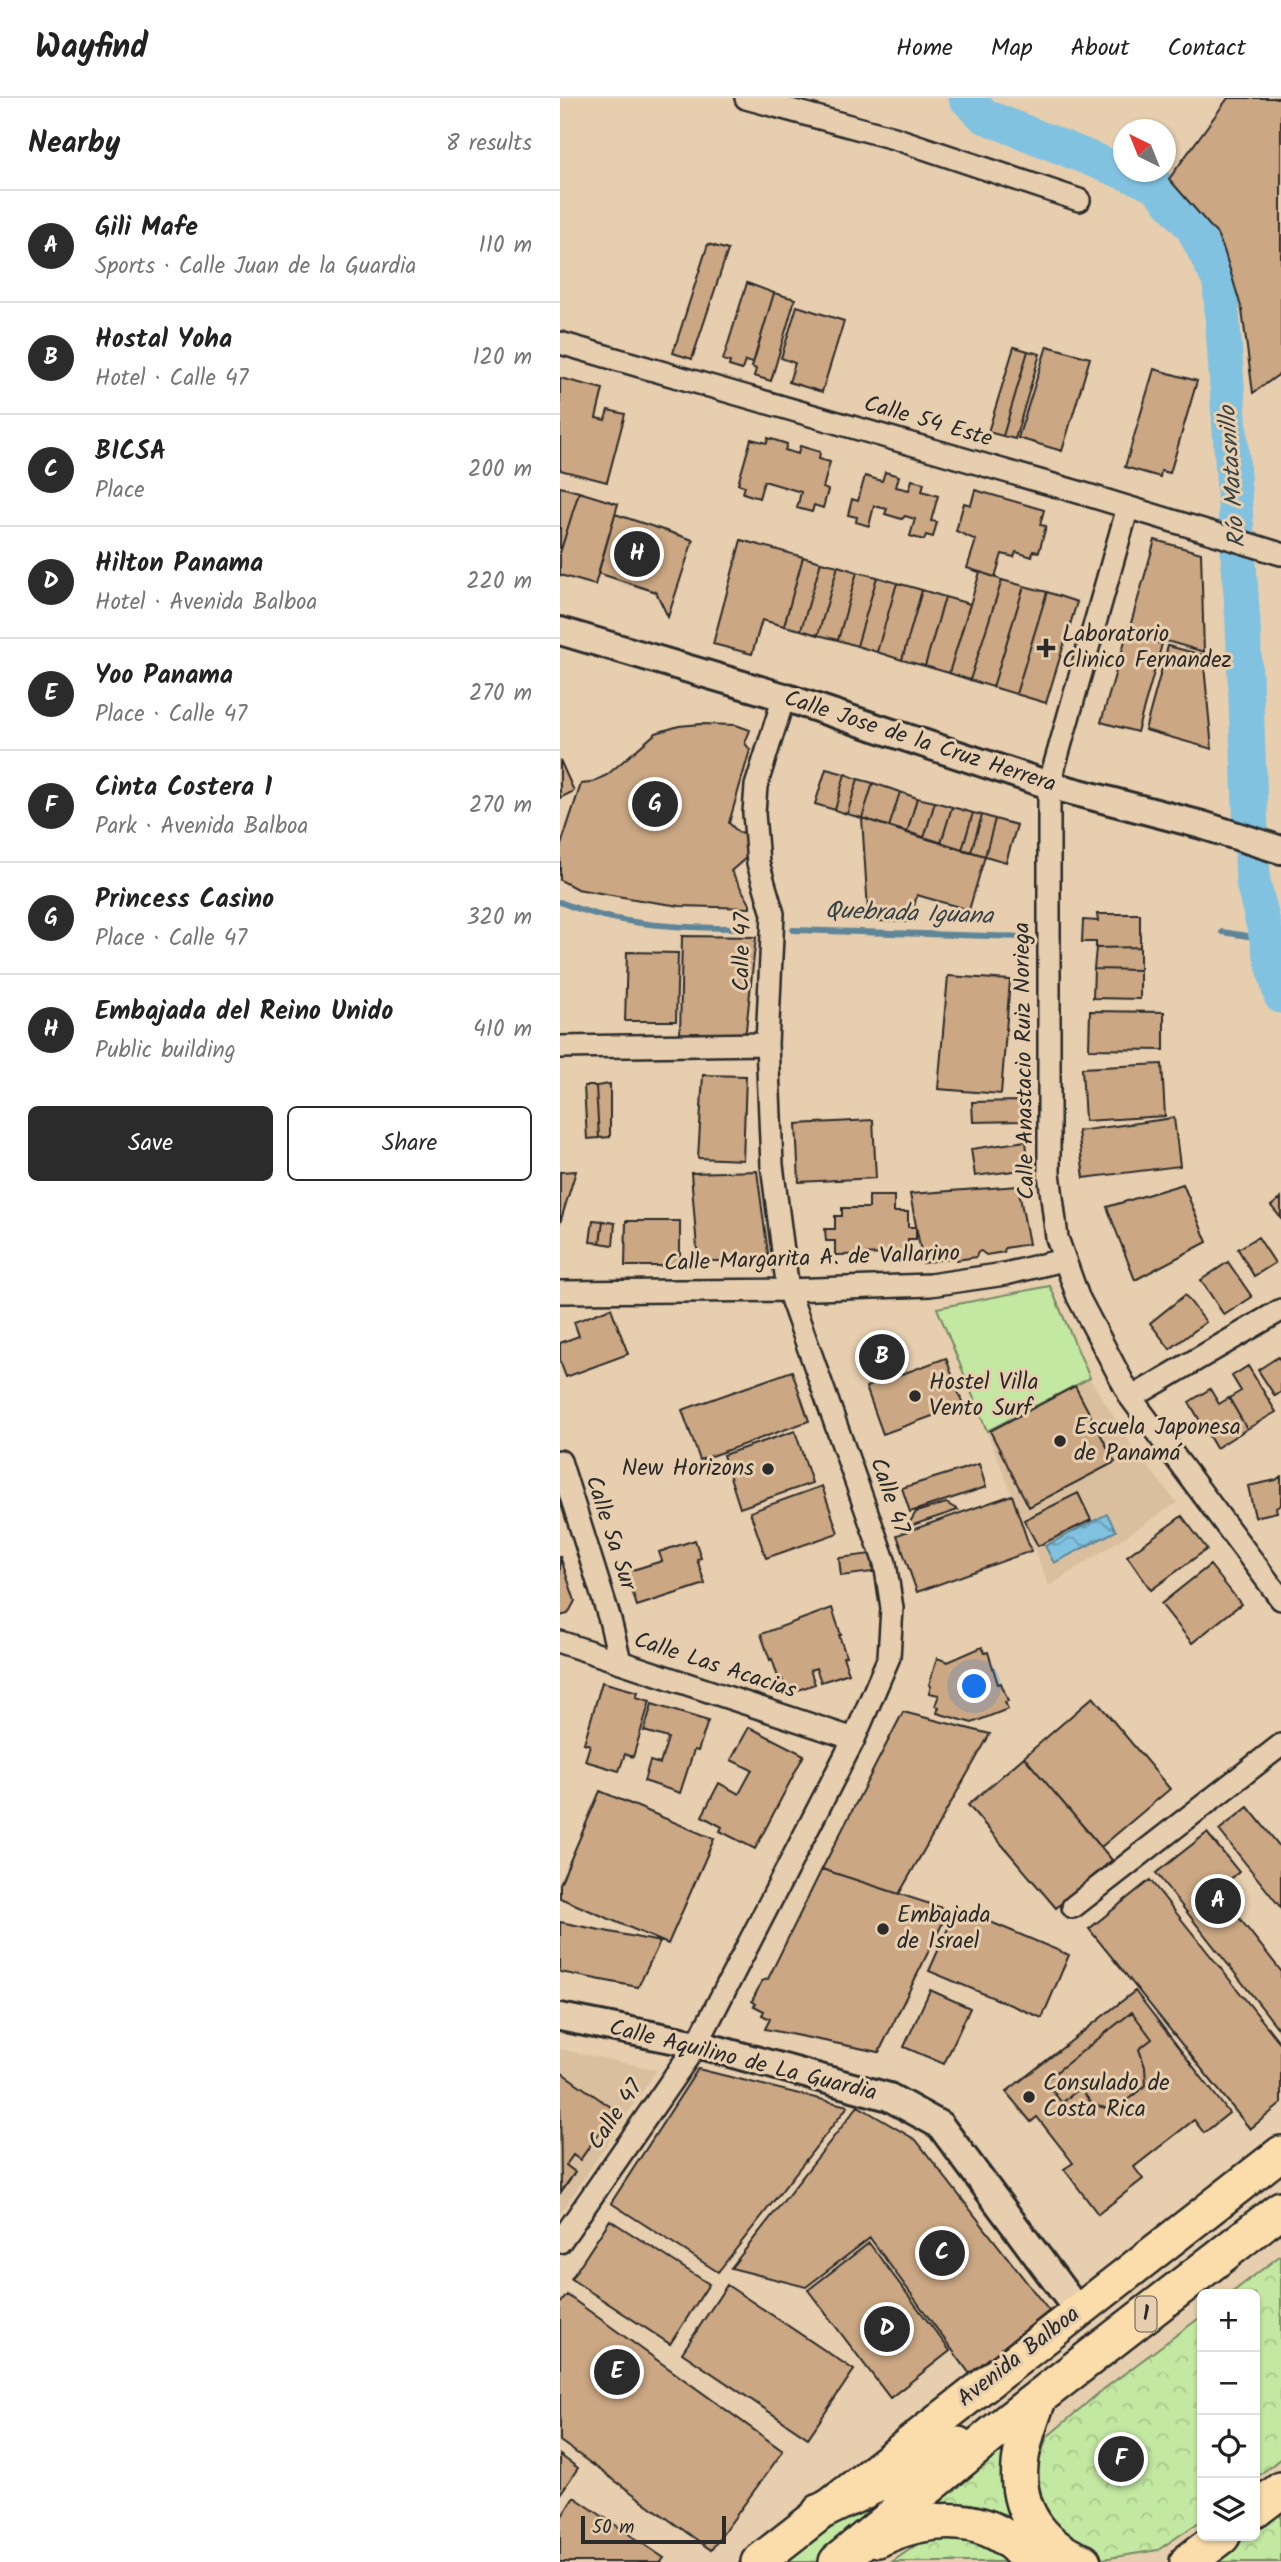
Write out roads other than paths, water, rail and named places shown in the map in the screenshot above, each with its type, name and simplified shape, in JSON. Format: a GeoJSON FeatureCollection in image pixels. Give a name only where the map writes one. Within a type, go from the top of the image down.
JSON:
{"type":"FeatureCollection","features":[{"type":"Feature","properties":{"kind":"highway","name":"Avenida Balboa"},"geometry":{"type":"LineString","coordinates":[[839,2562],[1012,2419],[1281,2209]]}},
{"type":"Feature","properties":{"kind":"highway"},"geometry":{"type":"LineString","coordinates":[[1039,2398],[1025,2434],[1021,2453],[1018,2469],[1020,2494],[1030,2519],[1046,2539],[1062,2553],[1083,2562]]}},
{"type":"Feature","properties":{"kind":"highway"},"geometry":{"type":"LineString","coordinates":[[820,2512],[1012,2419]]}},
{"type":"Feature","properties":{"kind":"highway"},"geometry":{"type":"LineString","coordinates":[[1260,2506],[1281,2490]]}},
{"type":"Feature","properties":{"kind":"highway"},"geometry":{"type":"LineString","coordinates":[[839,2562],[886,2535],[918,2524],[943,2521],[968,2523],[998,2532],[1029,2562]]}},
{"type":"Feature","properties":{"kind":"highway"},"geometry":{"type":"LineString","coordinates":[[1186,2562],[1215,2541]]}},
{"type":"Feature","properties":{"kind":"main road","name":"Avenida Balboa"},"geometry":{"type":"LineString","coordinates":[[758,2562],[1281,2153]]}},
{"type":"Feature","properties":{"kind":"street"},"geometry":{"type":"LineString","coordinates":[[746,98],[894,138],[1079,200]]}},
{"type":"Feature","properties":{"kind":"street","name":"Calle 54 Este"},"geometry":{"type":"LineString","coordinates":[[560,343],[1281,554]]}},
{"type":"Feature","properties":{"kind":"street","name":"Calle Anastacio Ruiz Noriega"},"geometry":{"type":"LineString","coordinates":[[1128,508],[1049,785],[1049,1172],[1057,1238],[1078,1297],[1131,1398],[1281,1599]]}},
{"type":"Feature","properties":{"kind":"street","name":"Calle Jose de la Cruz Herrera"},"geometry":{"type":"LineString","coordinates":[[560,631],[784,697],[1049,785],[1211,827],[1281,850]]}},
{"type":"Feature","properties":{"kind":"street","name":"Calle 47"},"geometry":{"type":"LineString","coordinates":[[560,2242],[697,2044],[854,1739],[889,1657],[892,1608],[885,1563],[788,1290],[772,1165],[766,1044],[774,914],[758,863],[754,813],[756,786],[784,697]]}},
{"type":"Feature","properties":{"kind":"street"},"geometry":{"type":"LineString","coordinates":[[560,1047],[766,1044]]}},
{"type":"Feature","properties":{"kind":"street","name":"Calle Margarita A. de Vallarino"},"geometry":{"type":"LineString","coordinates":[[560,1292],[788,1290],[930,1285],[1063,1260]]}},
{"type":"Feature","properties":{"kind":"street"},"geometry":{"type":"LineString","coordinates":[[1131,1398],[1281,1310]]}},
{"type":"Feature","properties":{"kind":"street","name":"Calle 5a Sur"},"geometry":{"type":"LineString","coordinates":[[560,1461],[610,1620],[620,1661]]}},
{"type":"Feature","properties":{"kind":"street","name":"Calle Las Acacias"},"geometry":{"type":"LineString","coordinates":[[560,1642],[854,1739]]}},
{"type":"Feature","properties":{"kind":"street"},"geometry":{"type":"LineString","coordinates":[[1073,1907],[1281,1745]]}},
{"type":"Feature","properties":{"kind":"street","name":"Calle Aquilino de La Guardia"},"geometry":{"type":"LineString","coordinates":[[560,2017],[697,2044],[889,2097],[940,2125],[1078,2311]]}},
{"type":"Feature","properties":{"kind":"water"},"geometry":{"type":"Polygon","coordinates":[[[1107,1514],[1116,1531],[1054,1563],[1045,1546],[1107,1514]]]}},
{"type":"Feature","properties":{"kind":"waterway","name":"Río Matasnillo"},"geometry":{"type":"LineString","coordinates":[[966,98],[984,116],[1156,185],[1193,228],[1220,282],[1243,624],[1253,882],[1281,996]]}},
{"type":"Feature","properties":{"kind":"waterway","name":"Quebrada Iguana"},"geometry":{"type":"LineString","coordinates":[[560,902],[605,917],[628,921],[675,926],[747,928]]}},
{"type":"Feature","properties":{"kind":"waterway","name":"Quebrada Iguana"},"geometry":{"type":"LineString","coordinates":[[793,930],[1023,937]]}},
{"type":"Feature","properties":{"kind":"waterway","name":"Quebrada Iguana"},"geometry":{"type":"LineString","coordinates":[[1222,932],[1267,939]]}},
{"type":"Feature","properties":{"kind":"place","name":"Embajada del Reino Unido"},"geometry":{"type":"Point","coordinates":[637,554]}},
{"type":"Feature","properties":{"kind":"place","name":"Laboratorio Clinico Fernandez"},"geometry":{"type":"Point","coordinates":[1046,648]}},
{"type":"Feature","properties":{"kind":"place","name":"Princess Casino"},"geometry":{"type":"Point","coordinates":[655,804]}},
{"type":"Feature","properties":{"kind":"place","name":"Hostal Yoha"},"geometry":{"type":"Point","coordinates":[882,1357]}},
{"type":"Feature","properties":{"kind":"place","name":"Hostel Villa Vento Surf"},"geometry":{"type":"Point","coordinates":[915,1396]}},
{"type":"Feature","properties":{"kind":"place","name":"Escuela Japonesa de Panamá"},"geometry":{"type":"Point","coordinates":[1060,1441]}},
{"type":"Feature","properties":{"kind":"place","name":"New Horizons"},"geometry":{"type":"Point","coordinates":[768,1469]}},
{"type":"Feature","properties":{"kind":"place","name":"Gili Mafe"},"geometry":{"type":"Point","coordinates":[1218,1901]}},
{"type":"Feature","properties":{"kind":"place","name":"Embajada de Israel"},"geometry":{"type":"Point","coordinates":[883,1929]}},
{"type":"Feature","properties":{"kind":"place","name":"Consulado de Costa Rica"},"geometry":{"type":"Point","coordinates":[1029,2097]}},
{"type":"Feature","properties":{"kind":"place","name":"BICSA"},"geometry":{"type":"Point","coordinates":[942,2253]}},
{"type":"Feature","properties":{"kind":"place","name":"Hilton Panama"},"geometry":{"type":"Point","coordinates":[887,2329]}},
{"type":"Feature","properties":{"kind":"place","name":"Yoo Panama"},"geometry":{"type":"Point","coordinates":[617,2372]}},
{"type":"Feature","properties":{"kind":"place","name":"Cinta Costera 1"},"geometry":{"type":"Point","coordinates":[1121,2459]}}]}
